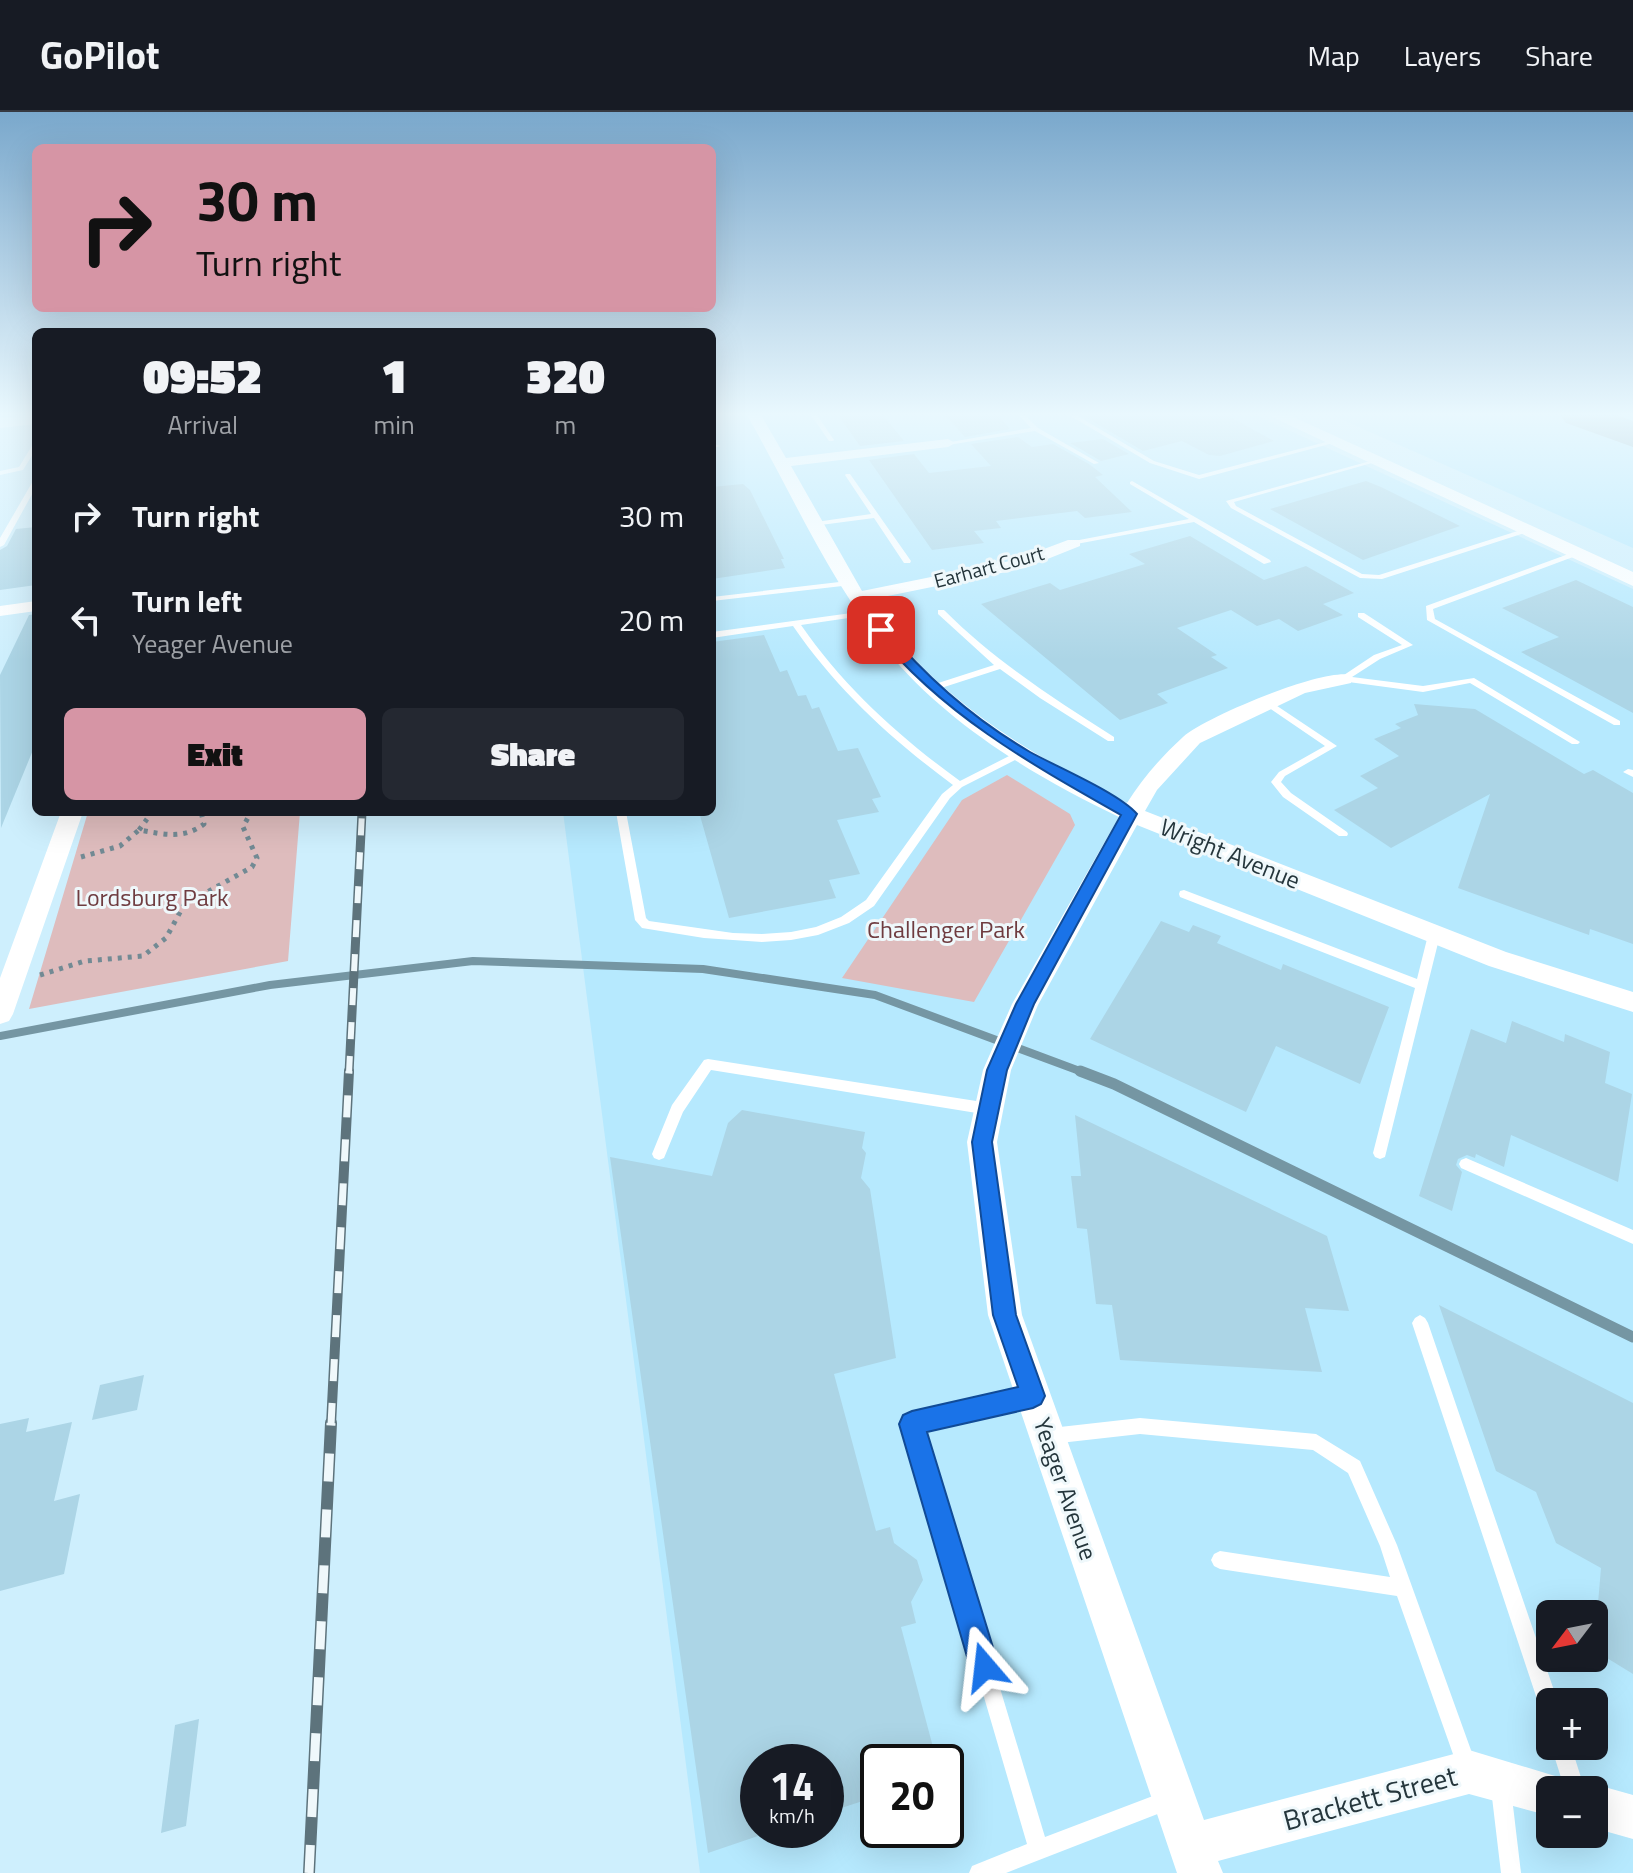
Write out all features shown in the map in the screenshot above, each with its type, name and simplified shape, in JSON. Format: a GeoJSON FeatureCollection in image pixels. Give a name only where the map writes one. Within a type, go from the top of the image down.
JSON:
{"type":"FeatureCollection","features":[{"type":"Feature","properties":{"kind":"street","name":"Wright Avenue"},"geometry":{"type":"LineString","coordinates":[[801,497],[857,598],[910,666],[1022,753],[1130,814],[1434,935],[1536,972],[1633,1002]]}},
{"type":"Feature","properties":{"kind":"street"},"geometry":{"type":"LineString","coordinates":[[1454,497],[1633,580]]}},
{"type":"Feature","properties":{"kind":"street"},"geometry":{"type":"LineString","coordinates":[[1492,497],[1633,561]]}},
{"type":"Feature","properties":{"kind":"street","name":"Earhart Court"},"geometry":{"type":"LineString","coordinates":[[857,598],[1019,564],[1074,543]]}},
{"type":"Feature","properties":{"kind":"street"},"geometry":{"type":"LineString","coordinates":[[0,611],[32,607]]}},
{"type":"Feature","properties":{"kind":"street","name":"Yeager Avenue"},"geometry":{"type":"LineString","coordinates":[[1195,1860],[1005,1315],[982,1142],[997,1070],[1019,1018],[1148,786],[1193,739],[1299,688],[1344,679]]}},
{"type":"Feature","properties":{"kind":"street"},"geometry":{"type":"LineString","coordinates":[[0,1014],[71,816]]}},
{"type":"Feature","properties":{"kind":"street"},"geometry":{"type":"LineString","coordinates":[[1485,1776],[1536,1790]]}},
{"type":"Feature","properties":{"kind":"street","name":"Brackett Street"},"geometry":{"type":"LineString","coordinates":[[1195,1860],[1485,1776]]}},
{"type":"Feature","properties":{"kind":"street"},"geometry":{"type":"LineString","coordinates":[[1608,1810],[1633,1817]]}},
{"type":"Feature","properties":{"kind":"lane"},"geometry":{"type":"LineString","coordinates":[[0,545],[27,497]]}},
{"type":"Feature","properties":{"kind":"lane"},"geometry":{"type":"LineString","coordinates":[[864,497],[907,561]]}},
{"type":"Feature","properties":{"kind":"lane"},"geometry":{"type":"LineString","coordinates":[[1156,497],[1267,562]]}},
{"type":"Feature","properties":{"kind":"lane"},"geometry":{"type":"LineString","coordinates":[[1244,497],[1230,501],[1233,507],[1360,576],[1379,577],[1527,531]]}},
{"type":"Feature","properties":{"kind":"lane"},"geometry":{"type":"LineString","coordinates":[[816,524],[876,515]]}},
{"type":"Feature","properties":{"kind":"lane"},"geometry":{"type":"LineString","coordinates":[[1074,543],[1195,520]]}},
{"type":"Feature","properties":{"kind":"lane"},"geometry":{"type":"LineString","coordinates":[[1577,554],[1429,608],[1431,620],[1617,723]]}},
{"type":"Feature","properties":{"kind":"lane"},"geometry":{"type":"LineString","coordinates":[[716,599],[857,598]]}},
{"type":"Feature","properties":{"kind":"lane"},"geometry":{"type":"LineString","coordinates":[[716,634],[796,624],[857,598]]}},
{"type":"Feature","properties":{"kind":"lane"},"geometry":{"type":"LineString","coordinates":[[941,612],[999,666],[1111,739]]}},
{"type":"Feature","properties":{"kind":"lane"},"geometry":{"type":"LineString","coordinates":[[1344,679],[1377,657],[1409,645],[1361,615]]}},
{"type":"Feature","properties":{"kind":"lane"},"geometry":{"type":"LineString","coordinates":[[796,624],[826,667],[860,704],[894,736],[959,785]]}},
{"type":"Feature","properties":{"kind":"lane"},"geometry":{"type":"LineString","coordinates":[[935,687],[999,666]]}},
{"type":"Feature","properties":{"kind":"lane"},"geometry":{"type":"LineString","coordinates":[[1344,679],[1423,689],[1471,680],[1575,742]]}},
{"type":"Feature","properties":{"kind":"lane"},"geometry":{"type":"LineString","coordinates":[[1268,703],[1332,746],[1282,774],[1276,782],[1287,795],[1343,834]]}},
{"type":"Feature","properties":{"kind":"lane"},"geometry":{"type":"LineString","coordinates":[[622,816],[641,920],[646,925],[770,940],[831,928],[857,914],[870,903],[946,796],[959,785],[1022,753]]}},
{"type":"Feature","properties":{"kind":"lane"},"geometry":{"type":"LineString","coordinates":[[1184,894],[1422,986]]}},
{"type":"Feature","properties":{"kind":"lane"},"geometry":{"type":"LineString","coordinates":[[1380,1153],[1434,935]]}},
{"type":"Feature","properties":{"kind":"lane"},"geometry":{"type":"LineString","coordinates":[[659,1154],[677,1109],[708,1064],[989,1109]]}},
{"type":"Feature","properties":{"kind":"lane"},"geometry":{"type":"LineString","coordinates":[[1466,1164],[1633,1237]]}},
{"type":"Feature","properties":{"kind":"lane"},"geometry":{"type":"LineString","coordinates":[[1420,1323],[1543,1688]]}},
{"type":"Feature","properties":{"kind":"lane"},"geometry":{"type":"LineString","coordinates":[[1033,1396],[912,1424],[1039,1850]]}},
{"type":"Feature","properties":{"kind":"lane"},"geometry":{"type":"LineString","coordinates":[[1047,1436],[1140,1426],[1316,1442],[1354,1467],[1485,1776],[1511,1873]]}},
{"type":"Feature","properties":{"kind":"lane"},"geometry":{"type":"LineString","coordinates":[[1220,1560],[1403,1588]]}},
{"type":"Feature","properties":{"kind":"lane"},"geometry":{"type":"LineString","coordinates":[[979,1873],[1173,1798]]}},
{"type":"Feature","properties":{"kind":"path"},"geometry":{"type":"LineString","coordinates":[[139,830],[185,835],[204,824],[202,816]]}},
{"type":"Feature","properties":{"kind":"path"},"geometry":{"type":"LineString","coordinates":[[39,975],[85,961],[129,960],[159,946],[184,905],[252,867],[257,858],[243,827],[249,816]]}},
{"type":"Feature","properties":{"kind":"path"},"geometry":{"type":"LineString","coordinates":[[74,858],[120,846],[147,819]]}},
{"type":"Feature","properties":{"kind":"shaded area"},"geometry":{"type":"Polygon","coordinates":[[[716,497],[1434,497],[1633,589],[1633,1873],[700,1873],[564,816],[716,816],[716,497]]]}},
{"type":"Feature","properties":{"kind":"shaded area"},"geometry":{"type":"Polygon","coordinates":[[[1518,497],[1633,497],[1633,548],[1518,497]]]}},
{"type":"Feature","properties":{"kind":"green space","name":"Challenger Park"},"geometry":{"type":"Polygon","coordinates":[[[1007,775],[1070,814],[1075,825],[974,1002],[842,978],[962,800],[1007,775]]]}},
{"type":"Feature","properties":{"kind":"green space","name":"Lordsburg Park"},"geometry":{"type":"Polygon","coordinates":[[[87,816],[300,816],[288,961],[29,1009],[87,816]]]}},
{"type":"Feature","properties":{"kind":"building"},"geometry":{"type":"Polygon","coordinates":[[[716,497],[754,497],[784,559],[781,559],[785,568],[716,578],[716,497]]]}},
{"type":"Feature","properties":{"kind":"building"},"geometry":{"type":"Polygon","coordinates":[[[895,497],[1116,497],[1132,512],[1085,518],[1077,511],[996,521],[1001,528],[974,531],[984,543],[932,550],[895,497]]]}},
{"type":"Feature","properties":{"kind":"building"},"geometry":{"type":"Polygon","coordinates":[[[1311,497],[1402,497],[1460,526],[1363,560],[1270,509],[1311,497]]]}},
{"type":"Feature","properties":{"kind":"building"},"geometry":{"type":"Polygon","coordinates":[[[32,527],[32,586],[0,590],[0,550],[7,546],[16,529],[32,527]]]}},
{"type":"Feature","properties":{"kind":"building"},"geometry":{"type":"Polygon","coordinates":[[[1190,536],[1264,580],[1306,566],[1354,593],[1323,604],[1343,615],[1298,631],[1279,619],[1257,626],[1231,610],[1177,628],[1217,655],[1211,657],[1228,668],[1157,694],[1168,703],[1120,720],[981,604],[1050,583],[1060,590],[1145,564],[1129,554],[1190,536]]]}},
{"type":"Feature","properties":{"kind":"building"},"geometry":{"type":"Polygon","coordinates":[[[1576,580],[1633,607],[1633,713],[1521,652],[1559,637],[1502,608],[1576,580]]]}},
{"type":"Feature","properties":{"kind":"building"},"geometry":{"type":"Polygon","coordinates":[[[29,615],[32,615],[32,752],[1,828],[0,675],[29,615]]]}},
{"type":"Feature","properties":{"kind":"building"},"geometry":{"type":"Polygon","coordinates":[[[764,635],[780,672],[787,670],[798,696],[806,695],[812,709],[819,707],[838,751],[858,748],[881,797],[872,799],[879,812],[837,820],[860,874],[829,880],[836,898],[729,918],[700,816],[716,816],[716,641],[764,635]]]}},
{"type":"Feature","properties":{"kind":"building"},"geometry":{"type":"Polygon","coordinates":[[[1414,704],[1475,709],[1584,774],[1593,770],[1633,793],[1633,944],[1590,929],[1589,935],[1458,888],[1490,794],[1391,848],[1334,810],[1378,788],[1360,776],[1399,756],[1374,739],[1401,728],[1395,724],[1418,715],[1414,704]]]}},
{"type":"Feature","properties":{"kind":"building"},"geometry":{"type":"Polygon","coordinates":[[[1161,921],[1189,932],[1193,925],[1221,936],[1217,943],[1281,970],[1283,964],[1389,1007],[1360,1084],[1276,1046],[1246,1112],[1090,1039],[1161,921]]]}},
{"type":"Feature","properties":{"kind":"building"},"geometry":{"type":"Polygon","coordinates":[[[1512,1021],[1564,1042],[1565,1034],[1610,1052],[1605,1083],[1632,1094],[1618,1182],[1511,1135],[1504,1167],[1476,1154],[1475,1158],[1467,1155],[1458,1159],[1456,1165],[1462,1172],[1452,1211],[1419,1196],[1471,1029],[1506,1043],[1512,1021]]]}},
{"type":"Feature","properties":{"kind":"building"},"geometry":{"type":"Polygon","coordinates":[[[742,1110],[865,1132],[862,1148],[866,1153],[861,1178],[870,1189],[896,1358],[834,1374],[876,1531],[890,1527],[894,1543],[917,1560],[923,1580],[911,1602],[916,1623],[901,1627],[932,1744],[860,1744],[860,1802],[844,1807],[844,1744],[740,1744],[740,1842],[708,1853],[610,1157],[712,1176],[728,1123],[742,1110]]]}},
{"type":"Feature","properties":{"kind":"building"},"geometry":{"type":"Polygon","coordinates":[[[1075,1115],[1327,1236],[1349,1311],[1305,1308],[1322,1372],[1120,1360],[1112,1305],[1096,1304],[1087,1229],[1077,1228],[1071,1176],[1081,1176],[1075,1115]]]}},
{"type":"Feature","properties":{"kind":"building"},"geometry":{"type":"Polygon","coordinates":[[[1439,1305],[1633,1403],[1633,1674],[1608,1659],[1608,1600],[1598,1600],[1601,1568],[1556,1543],[1536,1492],[1496,1471],[1439,1305]]]}},
{"type":"Feature","properties":{"kind":"building"},"geometry":{"type":"Polygon","coordinates":[[[144,1375],[137,1410],[92,1420],[100,1385],[144,1375]]]}},
{"type":"Feature","properties":{"kind":"building"},"geometry":{"type":"Polygon","coordinates":[[[29,1418],[26,1432],[72,1422],[54,1501],[80,1494],[64,1574],[0,1591],[0,1424],[29,1418]]]}},
{"type":"Feature","properties":{"kind":"building"},"geometry":{"type":"Polygon","coordinates":[[[199,1719],[186,1826],[161,1833],[175,1725],[199,1719]]]}},
{"type":"Feature","properties":{"kind":"waterway"},"geometry":{"type":"LineString","coordinates":[[0,1036],[270,985],[473,961],[703,969],[875,995],[1085,1073]]}},
{"type":"Feature","properties":{"kind":"waterway"},"geometry":{"type":"LineString","coordinates":[[1080,1071],[1114,1084],[1633,1337]]}},
{"type":"Feature","properties":{"kind":"railway"},"geometry":{"type":"LineString","coordinates":[[349,1073],[362,816]]}},
{"type":"Feature","properties":{"kind":"railway"},"geometry":{"type":"LineString","coordinates":[[331,1425],[349,1071]]}},
{"type":"Feature","properties":{"kind":"railway"},"geometry":{"type":"LineString","coordinates":[[309,1873],[331,1423]]}},
{"type":"Feature","properties":{"kind":"route"},"geometry":{"type":"LineString","coordinates":[[881,630],[910,666],[963,712],[1022,753],[1130,814],[1025,1004],[997,1070],[982,1142],[1005,1315],[1033,1396],[912,1424],[985,1667]]}}]}
